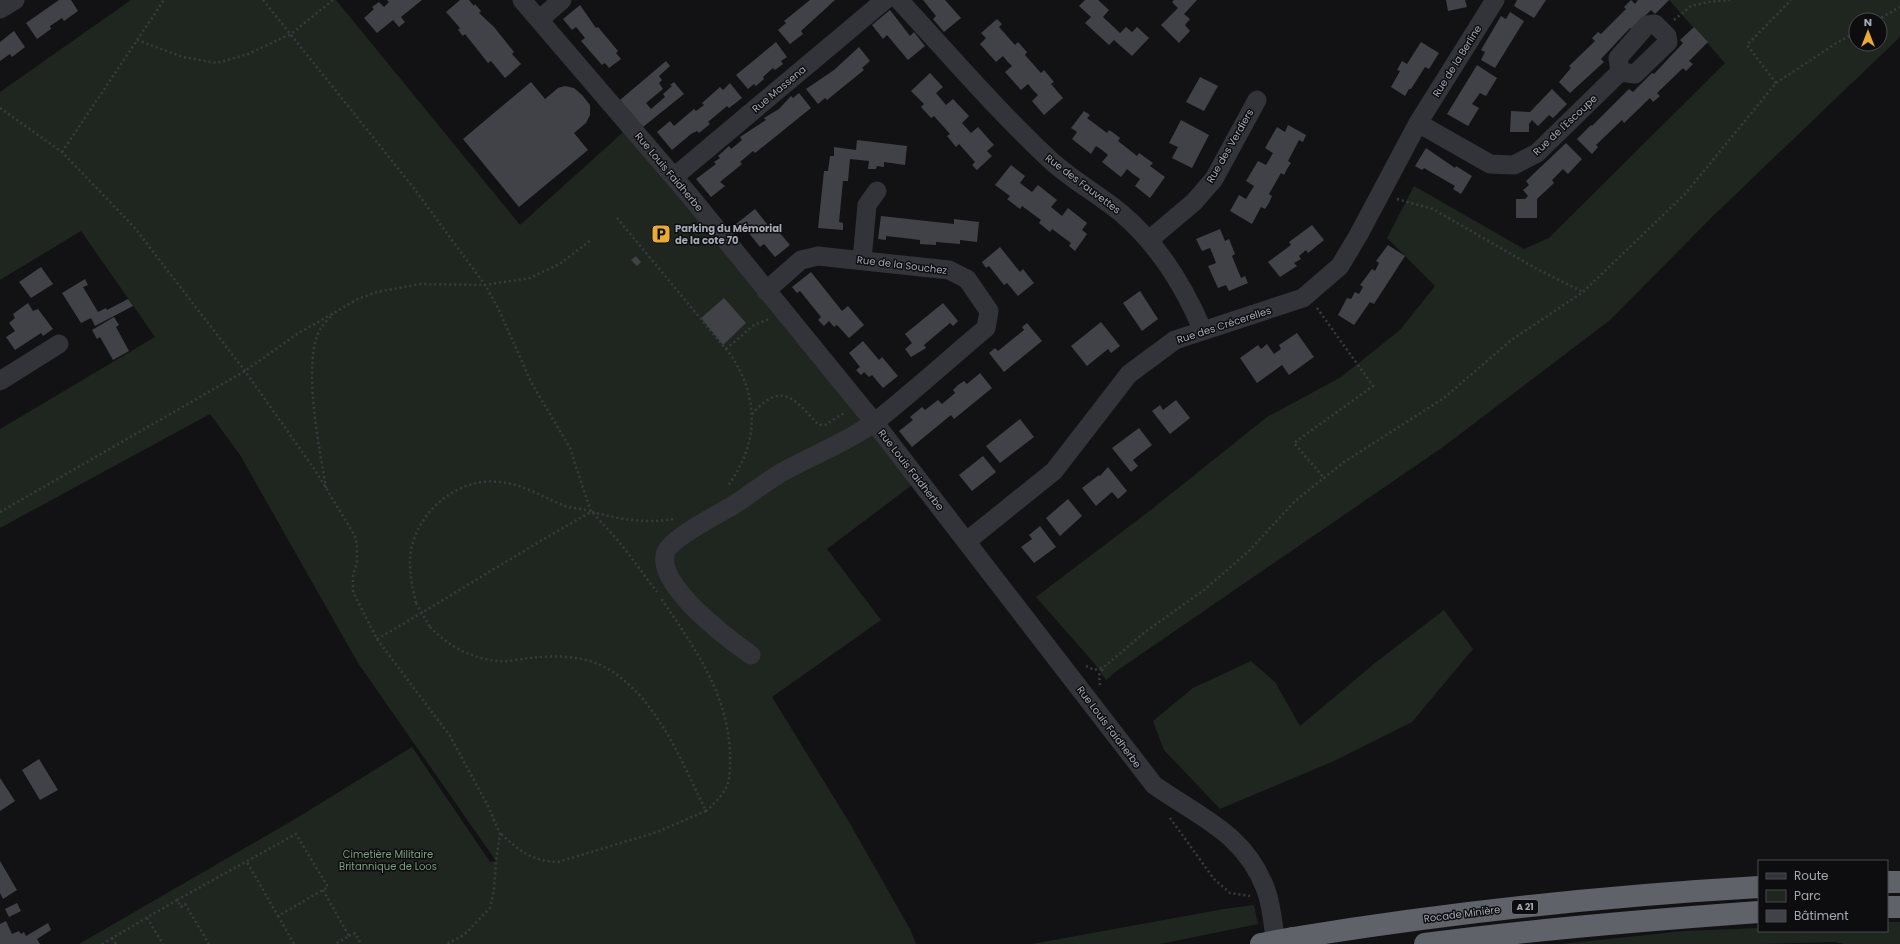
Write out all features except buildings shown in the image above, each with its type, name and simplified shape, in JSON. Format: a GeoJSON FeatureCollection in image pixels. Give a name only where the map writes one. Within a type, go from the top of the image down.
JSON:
{"type":"FeatureCollection","features":[{"type":"Feature","properties":{"kind":"highway"},"geometry":{"type":"LineString","coordinates":[[1888,882],[1900,882]]}},
{"type":"Feature","properties":{"kind":"highway","name":"Rocade Minière"},"geometry":{"type":"LineString","coordinates":[[1261,944],[1433,917],[1570,902],[1758,887]]}},
{"type":"Feature","properties":{"kind":"highway"},"geometry":{"type":"LineString","coordinates":[[1888,907],[1900,907]]}},
{"type":"Feature","properties":{"kind":"highway"},"geometry":{"type":"LineString","coordinates":[[1425,944],[1511,933],[1631,921],[1758,912]]}},
{"type":"Feature","properties":{"kind":"street"},"geometry":{"type":"LineString","coordinates":[[0,9],[15,0]]}},
{"type":"Feature","properties":{"kind":"street","name":"Rue Louis Faidherbe"},"geometry":{"type":"LineString","coordinates":[[522,0],[674,177],[766,292],[874,422],[1154,785],[1214,823],[1237,842],[1252,860],[1284,941]]}},
{"type":"Feature","properties":{"kind":"street"},"geometry":{"type":"LineString","coordinates":[[539,20],[562,0]]}},
{"type":"Feature","properties":{"kind":"street","name":"Rue Massena"},"geometry":{"type":"LineString","coordinates":[[674,177],[885,0]]}},
{"type":"Feature","properties":{"kind":"street","name":"Rue des Fauvettes"},"geometry":{"type":"LineString","coordinates":[[898,0],[1026,137],[1049,159],[1121,213],[1149,240],[1174,274],[1193,306],[1203,331]]}},
{"type":"Feature","properties":{"kind":"street","name":"Rue de la Berline"},"geometry":{"type":"LineString","coordinates":[[1418,123],[1495,0]]}},
{"type":"Feature","properties":{"kind":"street"},"geometry":{"type":"LineString","coordinates":[[1655,24],[1667,36],[1668,42],[1635,74],[1620,72],[1618,58],[1647,25],[1655,24]]}},
{"type":"Feature","properties":{"kind":"street","name":"Rue de l'Escoupe"},"geometry":{"type":"LineString","coordinates":[[1418,123],[1490,164],[1514,165],[1537,153],[1620,72]]}},
{"type":"Feature","properties":{"kind":"street","name":"Rue des Verdiers"},"geometry":{"type":"LineString","coordinates":[[1149,240],[1194,202],[1214,179],[1257,100]]}},
{"type":"Feature","properties":{"kind":"street","name":"Rue des Crécerelles"},"geometry":{"type":"LineString","coordinates":[[967,541],[1054,471],[1129,374],[1175,340],[1284,306],[1304,298],[1340,266],[1382,193],[1418,123]]}},
{"type":"Feature","properties":{"kind":"street"},"geometry":{"type":"LineString","coordinates":[[862,260],[867,205],[878,191]]}},
{"type":"Feature","properties":{"kind":"street","name":"Rue de la Souchez"},"geometry":{"type":"LineString","coordinates":[[751,655],[711,626],[686,600],[667,571],[664,557],[666,550],[677,539],[707,522],[779,474],[874,422],[986,328],[989,311],[967,279],[949,270],[818,256],[802,260],[766,292]]}},
{"type":"Feature","properties":{"kind":"street"},"geometry":{"type":"LineString","coordinates":[[0,381],[60,344]]}},
{"type":"Feature","properties":{"kind":"path"},"geometry":{"type":"LineString","coordinates":[[62,152],[164,0]]}},
{"type":"Feature","properties":{"kind":"path"},"geometry":{"type":"LineString","coordinates":[[0,108],[62,152],[134,227],[245,371],[315,470],[355,536],[357,561],[353,576],[353,592],[377,639],[450,736],[487,804],[500,834],[523,854],[542,862],[558,862],[657,832],[706,812],[726,788],[731,768],[729,738],[724,708],[712,679],[682,630],[630,557],[609,530],[591,512],[570,448],[531,382],[498,308],[485,285],[413,187],[263,0]]}},
{"type":"Feature","properties":{"kind":"path"},"geometry":{"type":"LineString","coordinates":[[137,40],[183,57],[217,62],[248,54],[291,34],[333,0]]}},
{"type":"Feature","properties":{"kind":"path"},"geometry":{"type":"LineString","coordinates":[[1662,32],[1691,6],[1708,2],[1730,0]]}},
{"type":"Feature","properties":{"kind":"path"},"geometry":{"type":"LineString","coordinates":[[1776,84],[1747,44],[1791,0]]}},
{"type":"Feature","properties":{"kind":"path"},"geometry":{"type":"LineString","coordinates":[[1888,14],[1900,7]]}},
{"type":"Feature","properties":{"kind":"path"},"geometry":{"type":"LineString","coordinates":[[1104,667],[1145,632],[1204,590],[1248,552],[1295,501],[1344,462],[1444,398],[1510,341],[1583,292],[1685,194],[1776,84],[1848,37]]}},
{"type":"Feature","properties":{"kind":"path"},"geometry":{"type":"LineString","coordinates":[[1382,193],[1433,209],[1537,269],[1583,292]]}},
{"type":"Feature","properties":{"kind":"path"},"geometry":{"type":"LineString","coordinates":[[617,218],[726,349],[739,368],[747,386],[752,414],[749,445],[735,476],[726,488]]}},
{"type":"Feature","properties":{"kind":"path"},"geometry":{"type":"LineString","coordinates":[[0,512],[245,371],[297,334],[358,299],[397,287],[442,283],[485,285],[530,278],[561,263],[591,240]]}},
{"type":"Feature","properties":{"kind":"path"},"geometry":{"type":"LineString","coordinates":[[1308,295],[1373,386],[1294,443],[1324,478]]}},
{"type":"Feature","properties":{"kind":"path"},"geometry":{"type":"LineString","coordinates":[[326,490],[315,418],[313,360],[316,341],[321,328],[335,312]]}},
{"type":"Feature","properties":{"kind":"path"},"geometry":{"type":"LineString","coordinates":[[726,349],[754,325],[784,313]]}},
{"type":"Feature","properties":{"kind":"path"},"geometry":{"type":"LineString","coordinates":[[752,414],[770,398],[786,396],[794,400],[819,425],[825,425],[858,404]]}},
{"type":"Feature","properties":{"kind":"path"},"geometry":{"type":"LineString","coordinates":[[679,518],[644,522],[628,521],[566,506],[517,485],[498,482],[477,483],[450,494],[429,512],[419,529],[411,549],[411,578],[416,603],[430,627],[442,639],[454,647],[479,658],[499,661],[567,656],[592,662],[615,673],[630,685],[650,707],[664,728],[706,812]]}},
{"type":"Feature","properties":{"kind":"path"},"geometry":{"type":"LineString","coordinates":[[377,639],[467,587],[548,536],[591,512]]}},
{"type":"Feature","properties":{"kind":"path"},"geometry":{"type":"LineString","coordinates":[[1166,812],[1214,879],[1227,891],[1230,893],[1247,896],[1267,895]]}},
{"type":"Feature","properties":{"kind":"path"},"geometry":{"type":"LineString","coordinates":[[102,944],[177,900],[296,834],[328,887],[278,916]]}},
{"type":"Feature","properties":{"kind":"path"},"geometry":{"type":"LineString","coordinates":[[447,944],[464,935],[490,908],[494,890],[500,834]]}},
{"type":"Feature","properties":{"kind":"path"},"geometry":{"type":"LineString","coordinates":[[247,862],[294,944]]}},
{"type":"Feature","properties":{"kind":"path"},"geometry":{"type":"LineString","coordinates":[[323,890],[349,936]]}},
{"type":"Feature","properties":{"kind":"path"},"geometry":{"type":"LineString","coordinates":[[177,900],[181,907],[186,904],[209,944]]}},
{"type":"Feature","properties":{"kind":"path"},"geometry":{"type":"LineString","coordinates":[[147,918],[163,944]]}},
{"type":"Feature","properties":{"kind":"path"},"geometry":{"type":"LineString","coordinates":[[335,944],[355,933],[361,944]]}},
{"type":"Feature","properties":{"kind":"path"},"geometry":{"type":"LineString","coordinates":[[112,938],[116,944]]}},
{"type":"Feature","properties":{"kind":"green space","name":"Cimetière Militaire Britannique de Loos"},"geometry":{"type":"Polygon","coordinates":[[[131,0],[336,0],[520,225],[630,126],[916,482],[827,549],[881,620],[772,697],[849,822],[910,929],[916,944],[79,944],[295,819],[412,747],[490,862],[496,861],[358,663],[240,455],[210,414],[0,528],[0,429],[155,337],[81,231],[0,280],[0,92],[131,0]]]}},
{"type":"Feature","properties":{"kind":"green space"},"geometry":{"type":"Polygon","coordinates":[[[1669,0],[1900,0],[1900,37],[1888,48],[1888,12],[1848,12],[1848,52],[1884,52],[1714,215],[1610,320],[1443,447],[1118,670],[1106,680],[1094,663],[1036,597],[1152,509],[1267,417],[1341,377],[1400,330],[1435,286],[1387,238],[1414,186],[1524,249],[1549,238],[1725,63],[1669,0]]]}},
{"type":"Feature","properties":{"kind":"green space"},"geometry":{"type":"Polygon","coordinates":[[[1444,610],[1473,649],[1412,722],[1334,761],[1220,809],[1164,750],[1153,721],[1193,688],[1251,661],[1275,682],[1300,726],[1375,663],[1444,610]]]}},
{"type":"Feature","properties":{"kind":"green space"},"geometry":{"type":"Polygon","coordinates":[[[1254,905],[1258,924],[1160,944],[1032,944],[1224,909],[1254,905]]]}},
{"type":"Feature","properties":{"kind":"green space"},"geometry":{"type":"Polygon","coordinates":[[[1888,922],[1900,922],[1900,944],[1844,944],[1835,942],[1759,944],[1561,944],[1684,931],[1758,928],[1758,932],[1888,932],[1888,922]]]}},
{"type":"Feature","properties":{"kind":"place","name":"Parking du Mémorial de la cote 70"},"geometry":{"type":"Point","coordinates":[661,234]}}]}
